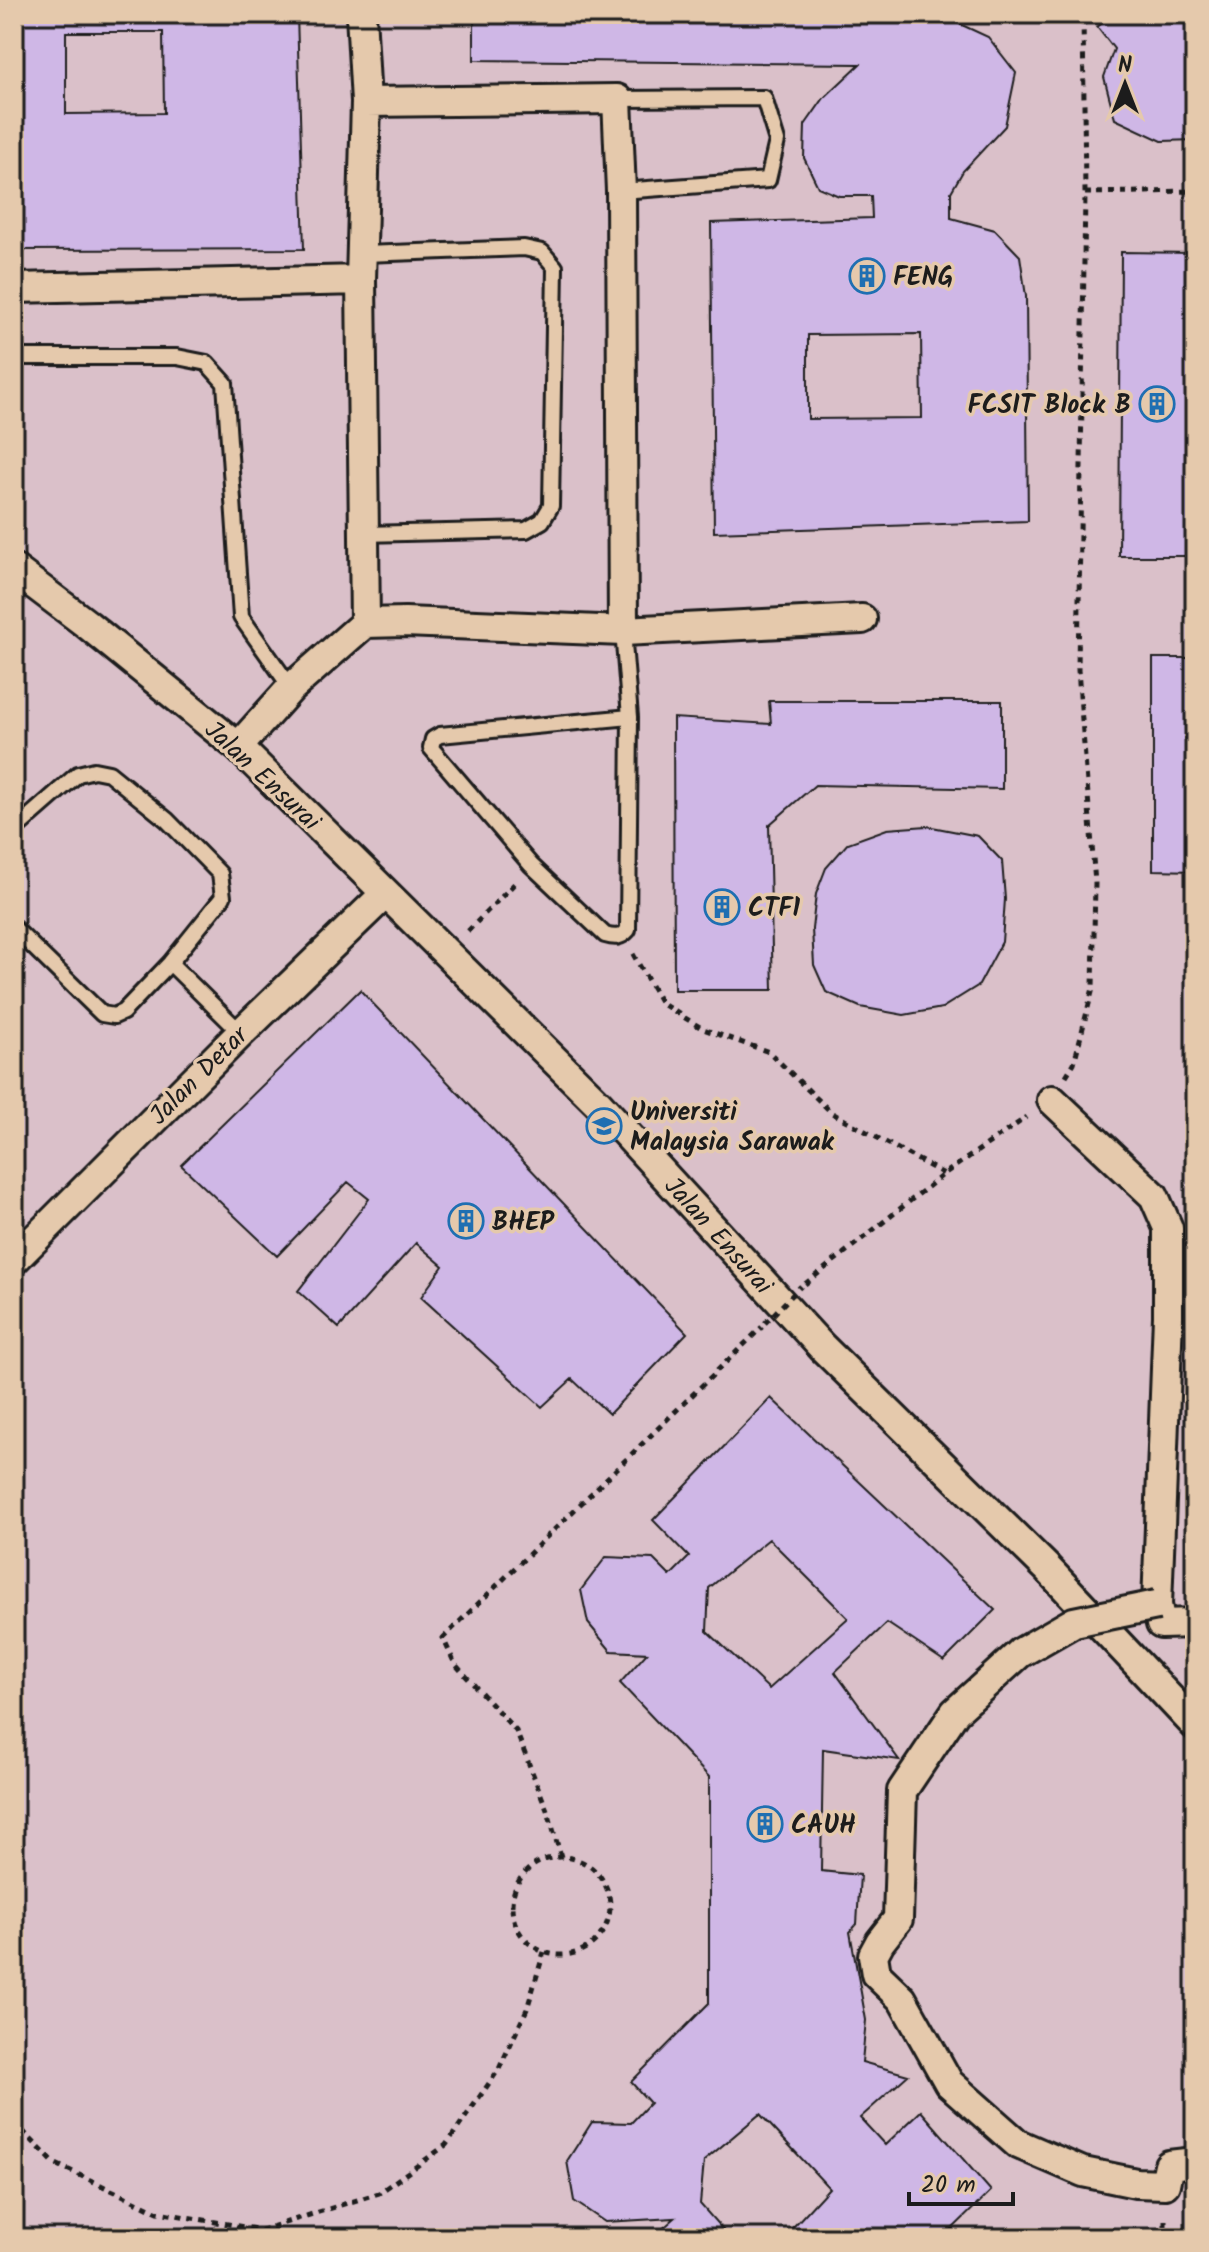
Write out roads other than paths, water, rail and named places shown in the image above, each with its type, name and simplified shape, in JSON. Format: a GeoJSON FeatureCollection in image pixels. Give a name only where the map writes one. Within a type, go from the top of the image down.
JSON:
{"type":"FeatureCollection","features":[{"type":"Feature","properties":{"kind":"street"},"geometry":{"type":"LineString","coordinates":[[361,14],[366,102],[363,267],[365,623]]}},
{"type":"Feature","properties":{"kind":"street"},"geometry":{"type":"LineString","coordinates":[[366,102],[617,99],[621,191],[623,631]]}},
{"type":"Feature","properties":{"kind":"street"},"geometry":{"type":"LineString","coordinates":[[14,288],[363,267]]}},
{"type":"Feature","properties":{"kind":"street","name":"Jalan Ensurai"},"geometry":{"type":"LineString","coordinates":[[14,569],[238,747],[598,1103],[822,1347],[1046,1567],[1195,1725]]}},
{"type":"Feature","properties":{"kind":"street"},"geometry":{"type":"LineString","coordinates":[[238,747],[291,688],[365,623],[623,631],[862,619]]}},
{"type":"Feature","properties":{"kind":"street","name":"Jalan Detar"},"geometry":{"type":"LineString","coordinates":[[14,1260],[385,894]]}},
{"type":"Feature","properties":{"kind":"street"},"geometry":{"type":"LineString","coordinates":[[1052,1100],[1154,1196],[1168,1228],[1168,1316],[1157,1605],[1161,1624],[1195,1623]]}},
{"type":"Feature","properties":{"kind":"street"},"geometry":{"type":"LineString","coordinates":[[1157,1605],[1074,1622],[1020,1653],[955,1712],[902,1791],[898,1919],[873,1955],[876,1974],[902,1999],[949,2083],[1018,2144],[1083,2172],[1136,2183],[1165,2184],[1169,2165],[1195,2162]]}},
{"type":"Feature","properties":{"kind":"lane"},"geometry":{"type":"LineString","coordinates":[[617,99],[764,98],[777,141],[768,180],[621,191]]}},
{"type":"Feature","properties":{"kind":"lane"},"geometry":{"type":"LineString","coordinates":[[363,267],[524,248],[542,252],[555,267],[551,506],[542,521],[526,530],[363,534]]}},
{"type":"Feature","properties":{"kind":"lane"},"geometry":{"type":"LineString","coordinates":[[14,357],[177,357],[207,363],[225,383],[241,617],[291,688]]}},
{"type":"Feature","properties":{"kind":"lane"},"geometry":{"type":"LineString","coordinates":[[623,631],[630,717],[628,930],[623,936],[614,937],[605,935],[531,865],[431,748],[433,739],[440,735],[630,717]]}},
{"type":"Feature","properties":{"kind":"lane"},"geometry":{"type":"LineString","coordinates":[[14,830],[78,774],[94,770],[109,773],[167,820],[220,874],[224,887],[223,897],[170,963],[123,1012],[114,1016],[102,1014],[14,928]]}},
{"type":"Feature","properties":{"kind":"lane"},"geometry":{"type":"LineString","coordinates":[[170,963],[241,1033]]}},
{"type":"Feature","properties":{"kind":"place","name":"FENG"},"geometry":{"type":"Point","coordinates":[867,276]}},
{"type":"Feature","properties":{"kind":"place","name":"FCSIT Block B"},"geometry":{"type":"Point","coordinates":[1157,404]}},
{"type":"Feature","properties":{"kind":"place","name":"CTF1"},"geometry":{"type":"Point","coordinates":[722,907]}},
{"type":"Feature","properties":{"kind":"place","name":"Universiti Malaysia Sarawak"},"geometry":{"type":"Point","coordinates":[604,1126]}},
{"type":"Feature","properties":{"kind":"place","name":"BHEP"},"geometry":{"type":"Point","coordinates":[466,1221]}},
{"type":"Feature","properties":{"kind":"place","name":"CAUH"},"geometry":{"type":"Point","coordinates":[765,1824]}}]}
